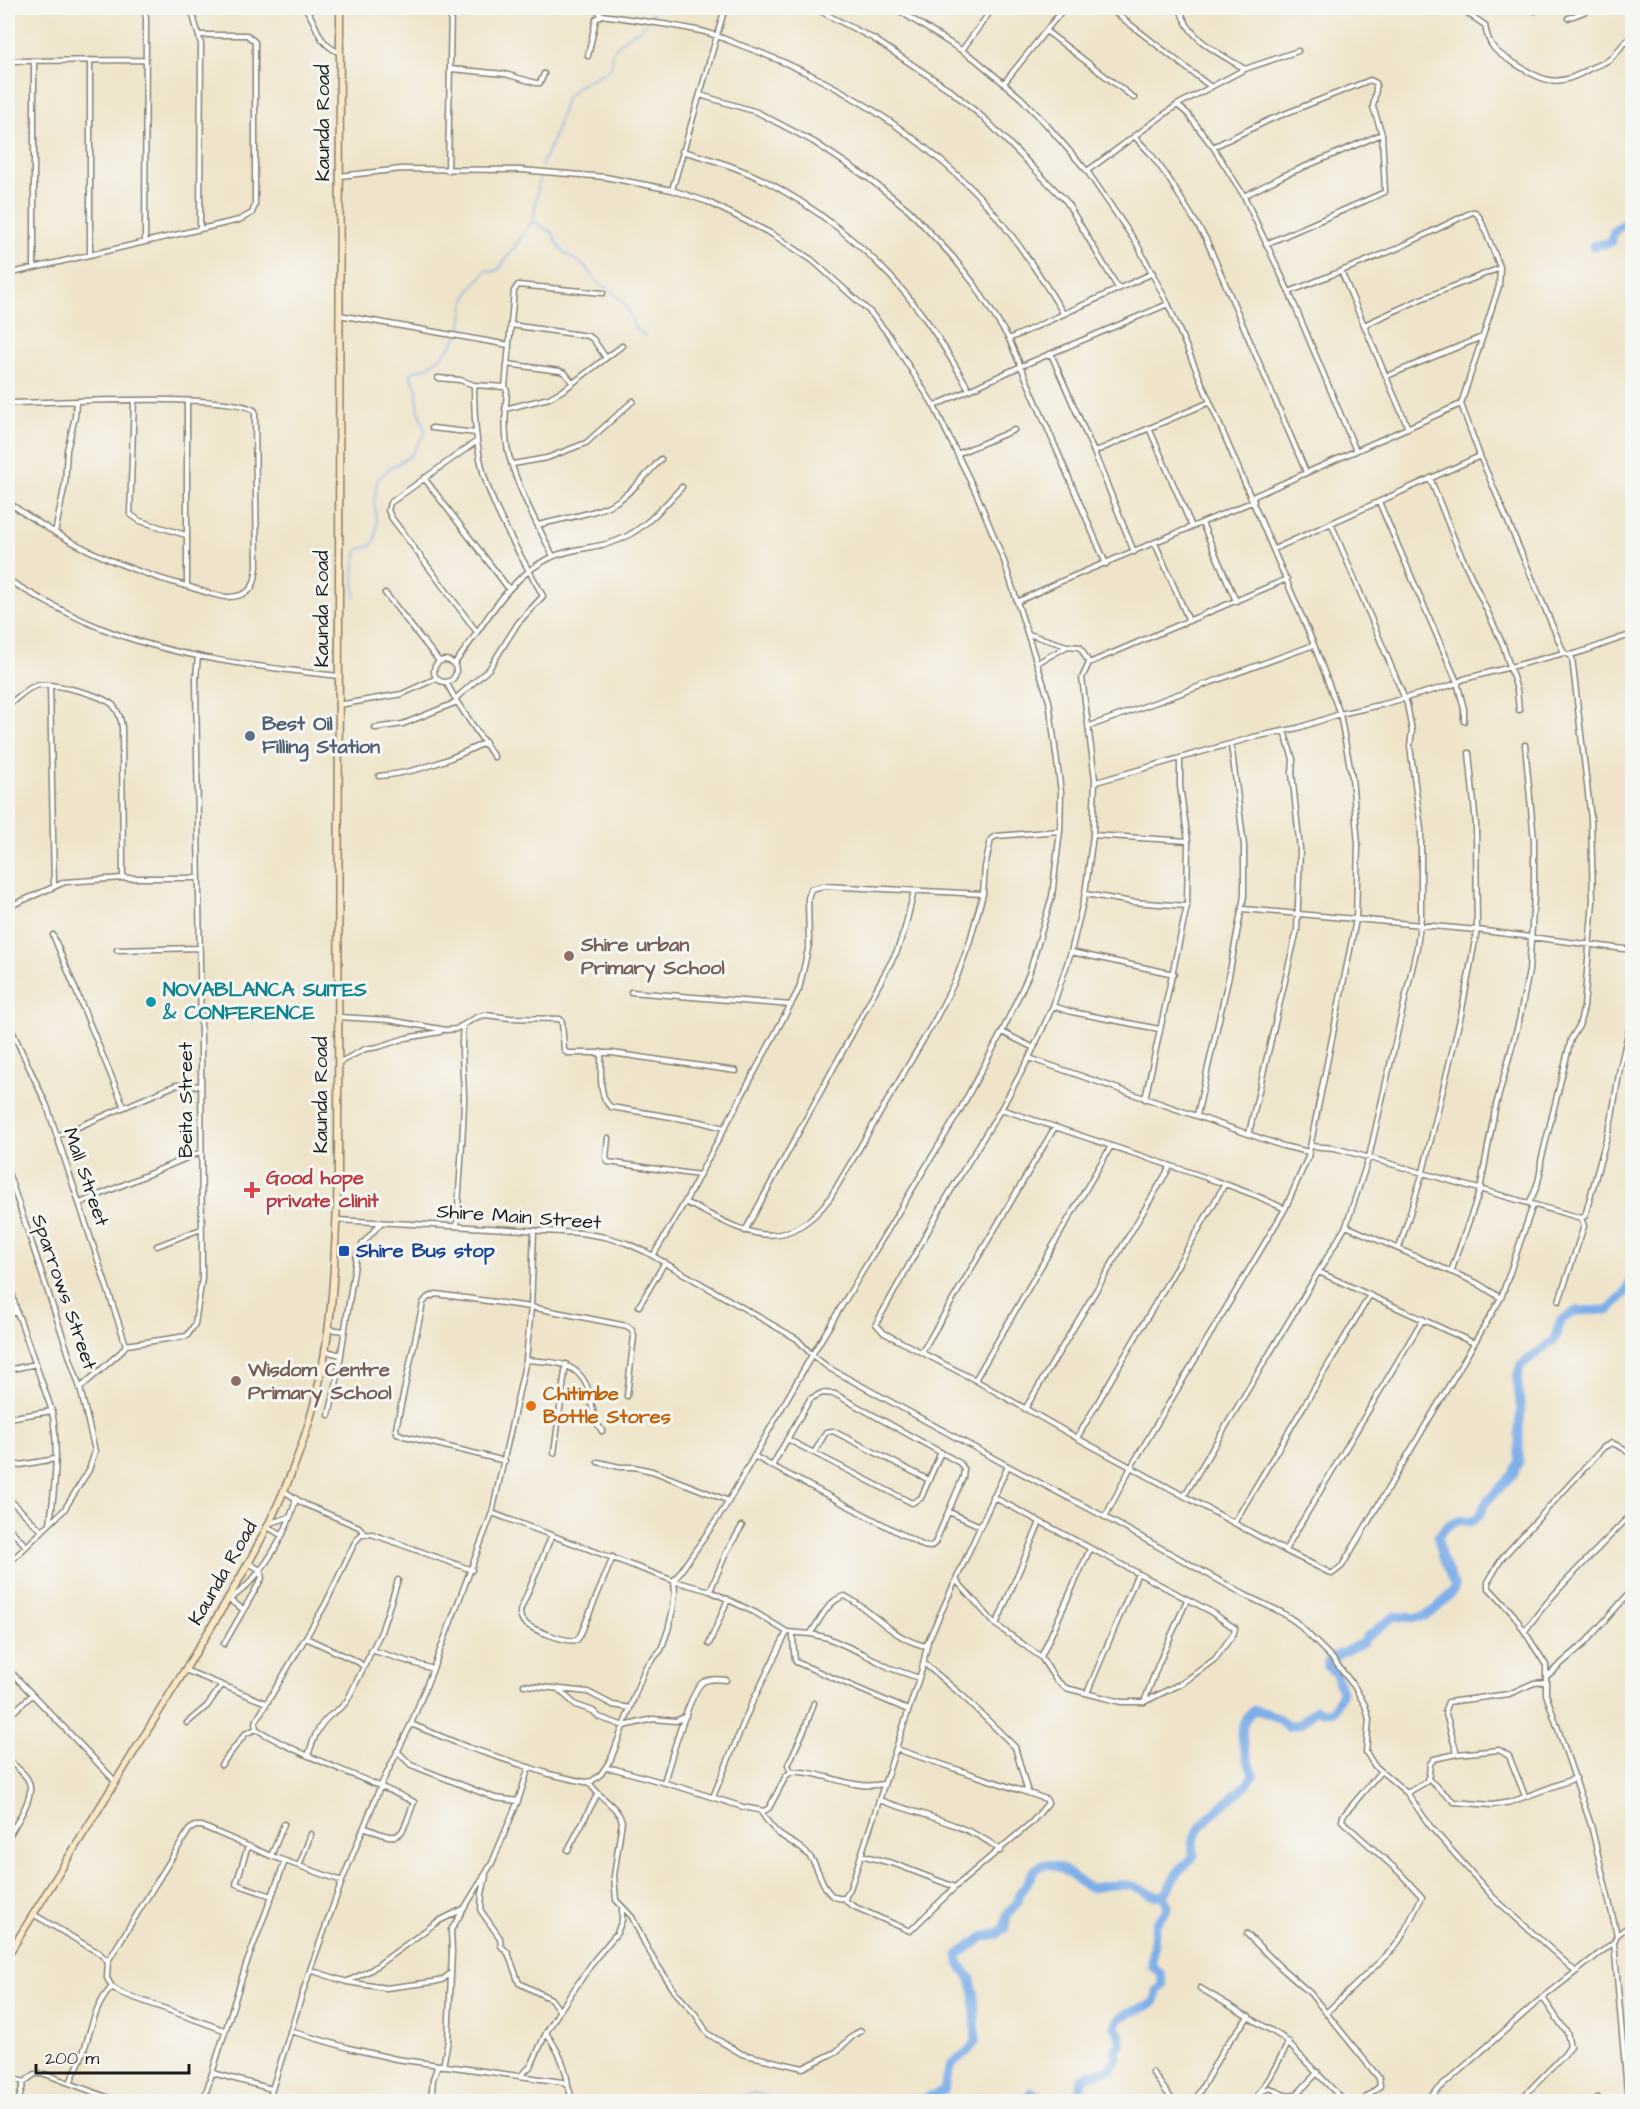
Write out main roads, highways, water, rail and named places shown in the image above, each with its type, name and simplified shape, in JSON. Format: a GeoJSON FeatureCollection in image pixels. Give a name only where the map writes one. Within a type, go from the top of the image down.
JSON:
{"type":"FeatureCollection","features":[{"type":"Feature","properties":{"kind":"main road","name":"Kaunda Road"},"geometry":{"type":"LineString","coordinates":[[8,1955],[249,1563],[284,1491],[313,1408],[326,1351],[334,1276],[338,1064],[340,8]]}},
{"type":"Feature","properties":{"kind":"waterway"},"geometry":{"type":"LineString","coordinates":[[648,19],[656,8]]}},
{"type":"Feature","properties":{"kind":"waterway"},"geometry":{"type":"LineString","coordinates":[[541,166],[553,140],[566,98],[578,86],[610,69],[613,60],[610,58],[616,48],[646,23]]}},
{"type":"Feature","properties":{"kind":"waterway"},"geometry":{"type":"LineString","coordinates":[[355,597],[354,578],[357,554],[359,549],[370,546],[375,541],[377,523],[374,501],[377,481],[390,468],[412,455],[424,436],[417,390],[410,374],[436,361],[457,337],[461,329],[465,301],[472,288],[487,270],[493,272],[499,269],[533,220],[540,175]]}},
{"type":"Feature","properties":{"kind":"waterway"},"geometry":{"type":"LineString","coordinates":[[533,221],[553,233],[558,245],[565,253],[586,267],[600,285],[608,288],[626,305],[635,329],[645,336]]}},
{"type":"Feature","properties":{"kind":"waterway"},"geometry":{"type":"LineString","coordinates":[[1593,246],[1611,242],[1614,231],[1625,223],[1632,226]]}},
{"type":"Feature","properties":{"kind":"waterway"},"geometry":{"type":"LineString","coordinates":[[915,2102],[943,2091],[951,2064],[967,2052],[976,2041],[974,1992],[971,1980],[960,1965],[958,1955],[983,1937],[996,1934],[1005,1928],[1007,1914],[1018,1902],[1020,1892],[1036,1869],[1043,1865],[1057,1867],[1090,1888],[1126,1885],[1152,1895],[1164,1895],[1179,1871],[1194,1855],[1193,1844],[1204,1822],[1247,1784],[1253,1775],[1247,1759],[1242,1732],[1247,1716],[1254,1710],[1263,1712],[1277,1717],[1287,1727],[1302,1723],[1316,1709],[1322,1712],[1333,1711],[1342,1692],[1336,1674],[1328,1667],[1328,1662],[1332,1658],[1364,1642],[1365,1638],[1395,1616],[1422,1617],[1437,1608],[1450,1595],[1455,1587],[1441,1555],[1438,1537],[1451,1523],[1470,1522],[1478,1517],[1488,1500],[1513,1474],[1519,1461],[1521,1412],[1517,1377],[1521,1365],[1554,1340],[1561,1320],[1576,1311],[1609,1310],[1625,1293],[1632,1279]]}},
{"type":"Feature","properties":{"kind":"waterway"},"geometry":{"type":"LineString","coordinates":[[1069,2102],[1080,2094],[1082,2078],[1111,2069],[1117,2057],[1115,2049],[1121,2044],[1120,2034],[1115,2027],[1119,2019],[1153,2003],[1157,1991],[1163,1985],[1161,1974],[1152,1966],[1156,1924],[1167,1909],[1164,1895]]}},
{"type":"Feature","properties":{"kind":"waterway"},"geometry":{"type":"LineString","coordinates":[[1024,2102],[1031,2092],[1060,2102]]}},
{"type":"Feature","properties":{"kind":"waterway"},"geometry":{"type":"LineString","coordinates":[[735,2102],[736,2097],[754,2093],[784,2101],[801,2102]]}},
{"type":"Feature","properties":{"kind":"place","name":"Best Oil Filling Station"},"geometry":{"type":"Point","coordinates":[250,736]}},
{"type":"Feature","properties":{"kind":"place","name":"Shire urban Primary School"},"geometry":{"type":"Point","coordinates":[569,956]}},
{"type":"Feature","properties":{"kind":"place","name":"NOVABLANCA SUITES & CONFERENCE"},"geometry":{"type":"Point","coordinates":[151,1002]}},
{"type":"Feature","properties":{"kind":"place","name":"Good hope private clinit"},"geometry":{"type":"Point","coordinates":[252,1190]}},
{"type":"Feature","properties":{"kind":"place","name":"Shire Bus stop"},"geometry":{"type":"Point","coordinates":[344,1251]}},
{"type":"Feature","properties":{"kind":"place","name":"Wisdom Centre Primary School"},"geometry":{"type":"Point","coordinates":[236,1381]}},
{"type":"Feature","properties":{"kind":"place","name":"Chitimbe Bottle Stores"},"geometry":{"type":"Point","coordinates":[531,1406]}}]}
